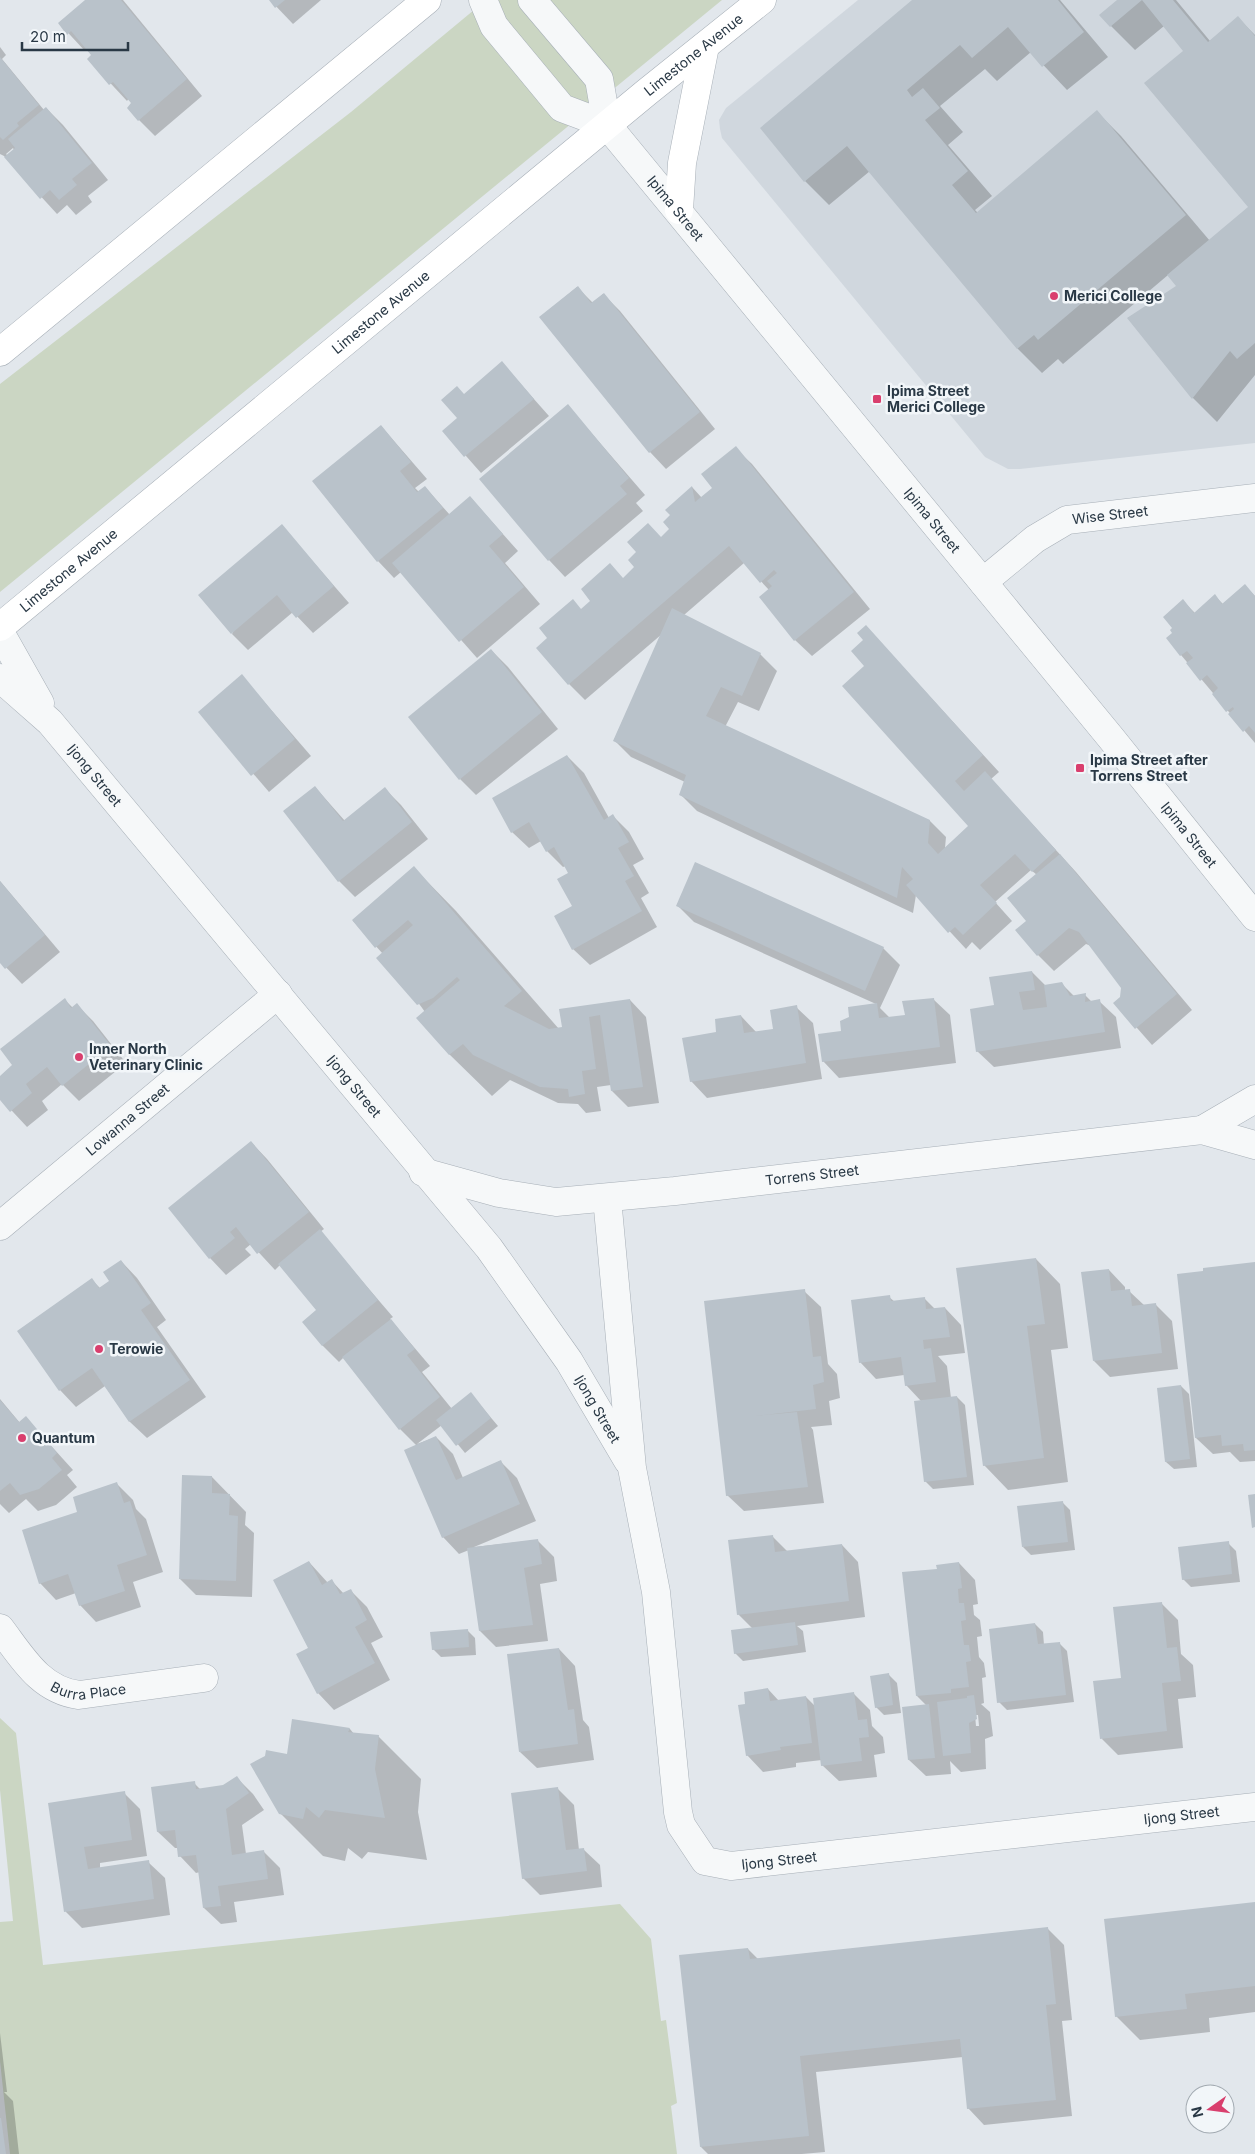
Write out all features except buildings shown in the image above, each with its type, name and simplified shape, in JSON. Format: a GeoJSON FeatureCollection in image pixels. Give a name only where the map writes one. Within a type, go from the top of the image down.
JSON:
{"type":"FeatureCollection","features":[{"type":"Feature","properties":{"kind":"main road"},"geometry":{"type":"LineString","coordinates":[[0,352],[427,0]]}},
{"type":"Feature","properties":{"kind":"main road","name":"Limestone Avenue"},"geometry":{"type":"LineString","coordinates":[[0,627],[607,125],[762,0]]}},
{"type":"Feature","properties":{"kind":"main road"},"geometry":{"type":"LineString","coordinates":[[679,210],[682,163],[706,46]]}},
{"type":"Feature","properties":{"kind":"street","name":"Ipima Street"},"geometry":{"type":"LineString","coordinates":[[483,0],[494,26],[562,108],[607,125],[679,210],[1255,917]]}},
{"type":"Feature","properties":{"kind":"street"},"geometry":{"type":"LineString","coordinates":[[532,0],[599,79],[607,125]]}},
{"type":"Feature","properties":{"kind":"street","name":"Wise Street"},"geometry":{"type":"LineString","coordinates":[[983,582],[1035,538],[1068,520],[1255,498]]}},
{"type":"Feature","properties":{"kind":"street","name":"Ijong Street"},"geometry":{"type":"LineString","coordinates":[[0,632],[50,722]]}},
{"type":"Feature","properties":{"kind":"street","name":"Ijong Street"},"geometry":{"type":"LineString","coordinates":[[0,678],[50,722],[278,994],[423,1172],[489,1248],[569,1361],[632,1468]]}},
{"type":"Feature","properties":{"kind":"street","name":"Lowanna Street"},"geometry":{"type":"LineString","coordinates":[[0,1226],[278,994]]}},
{"type":"Feature","properties":{"kind":"street","name":"Torrens Street"},"geometry":{"type":"LineString","coordinates":[[1202,1130],[1255,1099]]}},
{"type":"Feature","properties":{"kind":"street","name":"Torrens Street"},"geometry":{"type":"LineString","coordinates":[[423,1172],[499,1193],[556,1202],[607,1198],[1202,1130],[1255,1145]]}},
{"type":"Feature","properties":{"kind":"street","name":"Ijong Street"},"geometry":{"type":"LineString","coordinates":[[607,1198],[632,1468],[656,1592],[678,1812],[681,1825],[705,1861],[731,1866],[1255,1807]]}},
{"type":"Feature","properties":{"kind":"street","name":"Burra Place"},"geometry":{"type":"LineString","coordinates":[[0,1628],[48,1686],[63,1693],[79,1695],[204,1678]]}},
{"type":"Feature","properties":{"kind":"shaded area","name":"Merici College"},"geometry":{"type":"Polygon","coordinates":[[[858,0],[1255,0],[1255,443],[1020,469],[1008,469],[985,457],[722,138],[719,120],[726,108],[858,0]]]}},
{"type":"Feature","properties":{"kind":"green space"},"geometry":{"type":"Polygon","coordinates":[[[486,0],[722,0],[0,592],[0,384],[351,112],[486,0]]]}},
{"type":"Feature","properties":{"kind":"green space"},"geometry":{"type":"Polygon","coordinates":[[[0,1718],[16,1733],[43,1965],[620,1904],[651,1939],[661,2021],[666,2020],[677,2103],[671,2106],[677,2154],[10,2154],[0,2061],[0,1922],[13,1921],[0,1790],[0,1718]]]}},
{"type":"Feature","properties":{"kind":"place","name":"Merici College"},"geometry":{"type":"Point","coordinates":[1054,296]}},
{"type":"Feature","properties":{"kind":"place","name":"Ipima Street Merici College"},"geometry":{"type":"Point","coordinates":[877,399]}},
{"type":"Feature","properties":{"kind":"place","name":"Ipima Street after Torrens Street"},"geometry":{"type":"Point","coordinates":[1080,768]}},
{"type":"Feature","properties":{"kind":"place","name":"Inner North Veterinary Clinic"},"geometry":{"type":"Point","coordinates":[79,1057]}},
{"type":"Feature","properties":{"kind":"place","name":"Terowie"},"geometry":{"type":"Point","coordinates":[99,1349]}},
{"type":"Feature","properties":{"kind":"place","name":"Quantum"},"geometry":{"type":"Point","coordinates":[22,1438]}}]}
